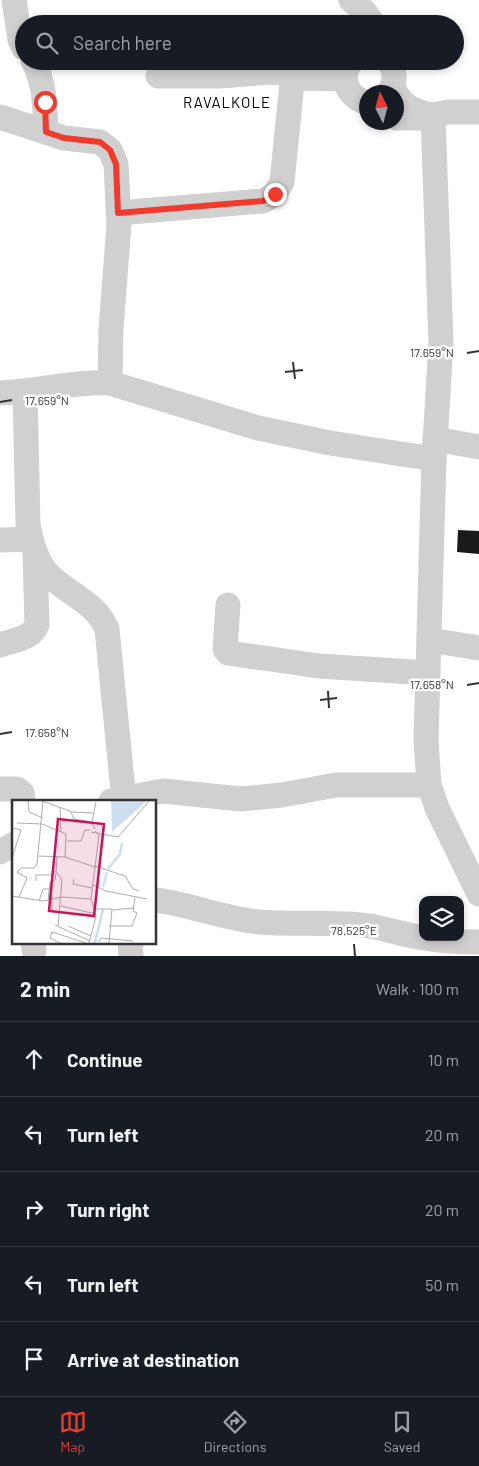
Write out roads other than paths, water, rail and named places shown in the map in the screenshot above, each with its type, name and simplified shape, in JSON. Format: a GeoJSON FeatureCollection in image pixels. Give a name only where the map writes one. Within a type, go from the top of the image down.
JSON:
{"type":"FeatureCollection","features":[{"type":"Feature","properties":{"kind":"street"},"geometry":{"type":"LineString","coordinates":[[14,0],[16,15]]}},
{"type":"Feature","properties":{"kind":"street"},"geometry":{"type":"LineString","coordinates":[[352,5],[365,12],[367,15]]}},
{"type":"Feature","properties":{"kind":"street"},"geometry":{"type":"LineString","coordinates":[[37,70],[45,102],[46,132]]}},
{"type":"Feature","properties":{"kind":"street"},"geometry":{"type":"LineString","coordinates":[[158,76],[219,76],[271,72],[302,78],[354,81]]}},
{"type":"Feature","properties":{"kind":"street"},"geometry":{"type":"LineString","coordinates":[[118,213],[263,201],[275,194],[282,182],[292,83],[302,78]]}},
{"type":"Feature","properties":{"kind":"street"},"geometry":{"type":"LineString","coordinates":[[392,78],[399,99],[407,107],[417,112],[433,115]]}},
{"type":"Feature","properties":{"kind":"street"},"geometry":{"type":"LineString","coordinates":[[404,118],[421,118],[448,112],[479,112]]}},
{"type":"Feature","properties":{"kind":"street"},"geometry":{"type":"LineString","coordinates":[[433,115],[441,343],[434,449],[426,740],[428,785],[446,828],[478,888]]}},
{"type":"Feature","properties":{"kind":"street"},"geometry":{"type":"LineString","coordinates":[[0,117],[64,138],[100,142],[110,150],[116,164],[118,213],[111,329],[110,383]]}},
{"type":"Feature","properties":{"kind":"street"},"geometry":{"type":"LineString","coordinates":[[0,393],[25,392],[96,382],[110,383],[258,428],[330,443],[434,449],[479,446]]}},
{"type":"Feature","properties":{"kind":"street"},"geometry":{"type":"LineString","coordinates":[[0,645],[27,636],[34,631],[37,624],[33,546],[28,524],[25,392]]}},
{"type":"Feature","properties":{"kind":"street"},"geometry":{"type":"LineString","coordinates":[[0,540],[33,546]]}},
{"type":"Feature","properties":{"kind":"street"},"geometry":{"type":"LineString","coordinates":[[33,546],[48,574],[102,616],[107,628],[120,800],[163,791],[241,799],[282,795],[336,786],[428,785]]}},
{"type":"Feature","properties":{"kind":"street"},"geometry":{"type":"LineString","coordinates":[[228,605],[225,649],[228,653],[319,666],[428,672]]}},
{"type":"Feature","properties":{"kind":"street"},"geometry":{"type":"LineString","coordinates":[[429,640],[479,648]]}},
{"type":"Feature","properties":{"kind":"street"},"geometry":{"type":"LineString","coordinates":[[0,789],[16,789],[22,793],[23,800]]}},
{"type":"Feature","properties":{"kind":"street"},"geometry":{"type":"LineString","coordinates":[[0,852],[12,845]]}},
{"type":"Feature","properties":{"kind":"street"},"geometry":{"type":"LineString","coordinates":[[156,900],[180,903],[258,922],[339,923],[371,926],[417,937],[455,942],[479,942]]}},
{"type":"Feature","properties":{"kind":"district","name":"RAVALKOLE"},"geometry":{"type":"Point","coordinates":[227,103]}}]}
